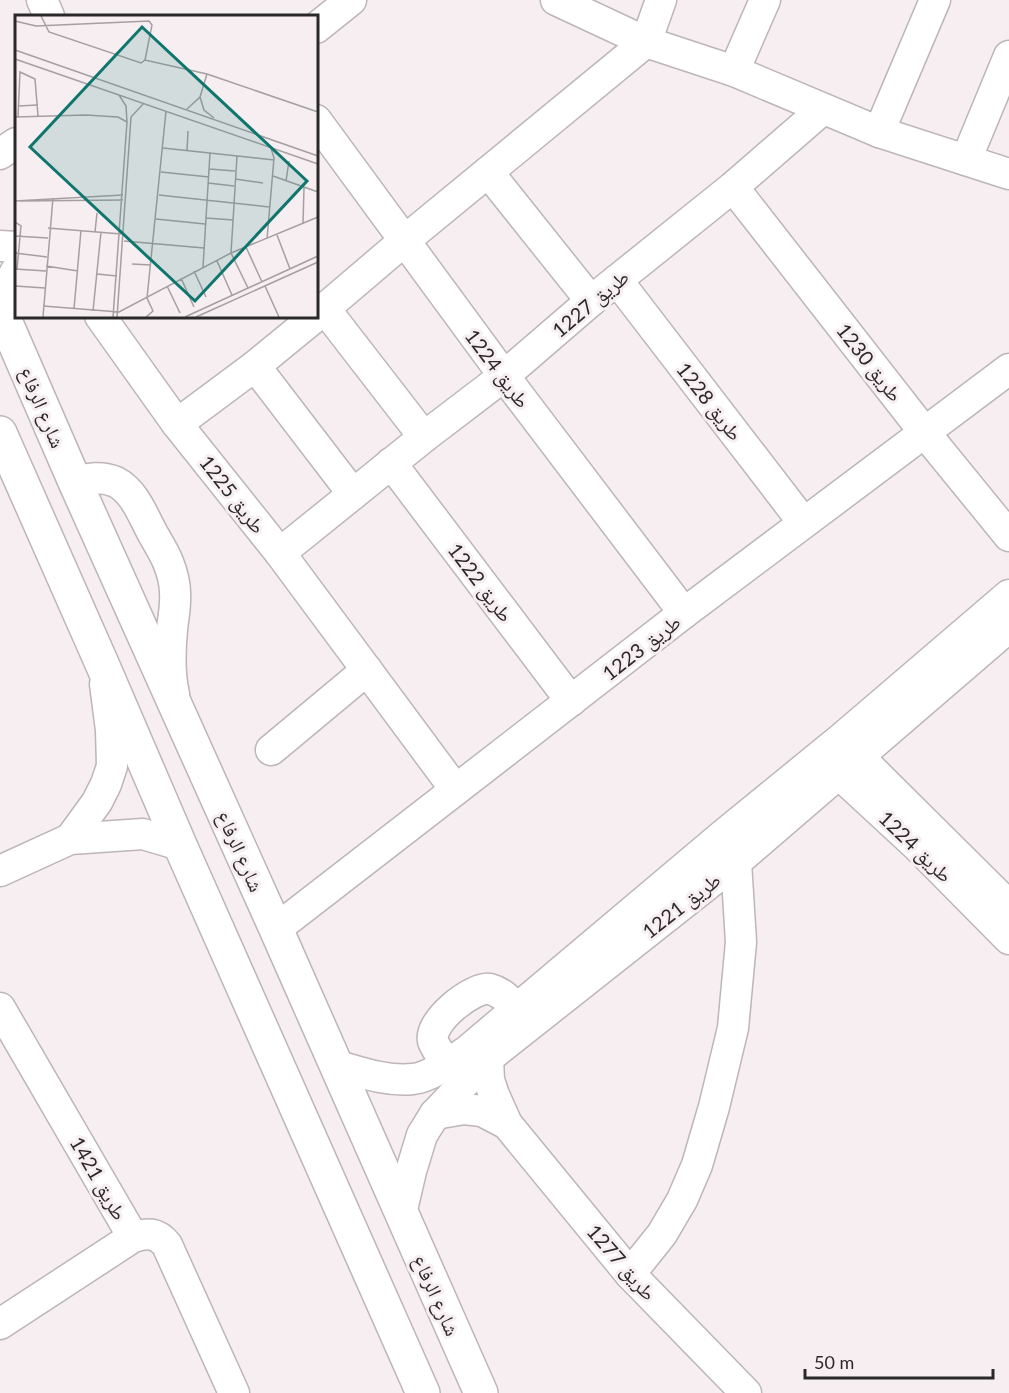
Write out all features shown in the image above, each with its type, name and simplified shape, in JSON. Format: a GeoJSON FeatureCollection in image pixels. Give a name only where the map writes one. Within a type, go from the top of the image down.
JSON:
{"type":"FeatureCollection","features":[{"type":"Feature","properties":{"kind":"main road","name":"شارع الرفاع"},"geometry":{"type":"LineString","coordinates":[[0,309],[481,1393]]}},
{"type":"Feature","properties":{"kind":"main road"},"geometry":{"type":"LineString","coordinates":[[0,433],[423,1393]]}},
{"type":"Feature","properties":{"kind":"street"},"geometry":{"type":"LineString","coordinates":[[42,0],[49,15]]}},
{"type":"Feature","properties":{"kind":"street"},"geometry":{"type":"LineString","coordinates":[[318,26],[351,0]]}},
{"type":"Feature","properties":{"kind":"street"},"geometry":{"type":"LineString","coordinates":[[556,0],[646,42],[734,71],[879,132],[1009,174]]}},
{"type":"Feature","properties":{"kind":"street"},"geometry":{"type":"LineString","coordinates":[[318,309],[404,241],[646,42],[661,0]]}},
{"type":"Feature","properties":{"kind":"street"},"geometry":{"type":"LineString","coordinates":[[734,71],[765,0]]}},
{"type":"Feature","properties":{"kind":"street"},"geometry":{"type":"LineString","coordinates":[[879,132],[935,0]]}},
{"type":"Feature","properties":{"kind":"street"},"geometry":{"type":"LineString","coordinates":[[966,160],[1009,56]]}},
{"type":"Feature","properties":{"kind":"street","name":"طريق 1227"},"geometry":{"type":"LineString","coordinates":[[280,553],[504,376],[591,301],[733,187],[823,109]]}},
{"type":"Feature","properties":{"kind":"street","name":"طريق 1224"},"geometry":{"type":"LineString","coordinates":[[318,123],[504,376],[684,613]]}},
{"type":"Feature","properties":{"kind":"street"},"geometry":{"type":"LineString","coordinates":[[0,154],[15,144]]}},
{"type":"Feature","properties":{"kind":"street"},"geometry":{"type":"LineString","coordinates":[[488,172],[591,301]]}},
{"type":"Feature","properties":{"kind":"street","name":"طريق 1230"},"geometry":{"type":"LineString","coordinates":[[733,187],[1009,536]]}},
{"type":"Feature","properties":{"kind":"street"},"geometry":{"type":"LineString","coordinates":[[0,246],[15,247]]}},
{"type":"Feature","properties":{"kind":"street"},"geometry":{"type":"LineString","coordinates":[[0,298],[15,273]]}},
{"type":"Feature","properties":{"kind":"street","name":"طريق 1228"},"geometry":{"type":"LineString","coordinates":[[617,280],[803,522]]}},
{"type":"Feature","properties":{"kind":"street","name":"طريق 1225"},"geometry":{"type":"LineString","coordinates":[[101,318],[177,424],[280,553],[455,789]]}},
{"type":"Feature","properties":{"kind":"street"},"geometry":{"type":"LineString","coordinates":[[177,424],[255,366],[306,318],[424,437]]}},
{"type":"Feature","properties":{"kind":"street"},"geometry":{"type":"LineString","coordinates":[[255,366],[353,494]]}},
{"type":"Feature","properties":{"kind":"street","name":"طريق 1223"},"geometry":{"type":"LineString","coordinates":[[276,929],[803,522],[1009,369]]}},
{"type":"Feature","properties":{"kind":"street","name":"طريق 1222"},"geometry":{"type":"LineString","coordinates":[[391,463],[571,701]]}},
{"type":"Feature","properties":{"kind":"street"},"geometry":{"type":"LineString","coordinates":[[75,482],[88,478],[101,478],[125,489],[134,499],[168,563],[176,594],[170,668],[177,709]]}},
{"type":"Feature","properties":{"kind":"street","name":"طريق 1221"},"geometry":{"type":"LineString","coordinates":[[401,1214],[422,1135],[435,1114],[488,1058],[736,862],[840,755],[1009,595]]}},
{"type":"Feature","properties":{"kind":"street","name":"طريق 1221"},"geometry":{"type":"LineString","coordinates":[[335,1065],[387,1079],[416,1080],[447,1065],[467,1051],[516,1007],[723,835],[840,755],[1009,627]]}},
{"type":"Feature","properties":{"kind":"street"},"geometry":{"type":"LineString","coordinates":[[70,838],[98,802],[112,766],[111,730],[103,666]]}},
{"type":"Feature","properties":{"kind":"street"},"geometry":{"type":"LineString","coordinates":[[271,750],[367,670]]}},
{"type":"Feature","properties":{"kind":"street","name":"طريق 1224"},"geometry":{"type":"LineString","coordinates":[[840,755],[1009,906]]}},
{"type":"Feature","properties":{"kind":"street","name":"طريق 1224"},"geometry":{"type":"LineString","coordinates":[[840,755],[917,846],[1009,939]]}},
{"type":"Feature","properties":{"kind":"street"},"geometry":{"type":"LineString","coordinates":[[0,871],[70,838],[143,834],[180,845]]}},
{"type":"Feature","properties":{"kind":"street"},"geometry":{"type":"LineString","coordinates":[[630,1274],[662,1234],[682,1200],[697,1165],[714,1107],[733,1028],[741,942],[736,862]]}},
{"type":"Feature","properties":{"kind":"street"},"geometry":{"type":"LineString","coordinates":[[447,1065],[433,1040],[434,1029],[464,998],[476,991],[488,989],[502,993],[516,1007]]}},
{"type":"Feature","properties":{"kind":"street","name":"طريق 1421"},"geometry":{"type":"LineString","coordinates":[[0,1008],[133,1237],[146,1233],[156,1235],[167,1245],[234,1393]]}},
{"type":"Feature","properties":{"kind":"street","name":"طريق 1277"},"geometry":{"type":"LineString","coordinates":[[488,1058],[489,1080],[507,1124],[630,1274],[746,1393]]}},
{"type":"Feature","properties":{"kind":"street","name":"طريق 1277"},"geometry":{"type":"LineString","coordinates":[[435,1114],[464,1109],[482,1111],[507,1124]]}},
{"type":"Feature","properties":{"kind":"street"},"geometry":{"type":"LineString","coordinates":[[0,1324],[133,1237]]}}]}
